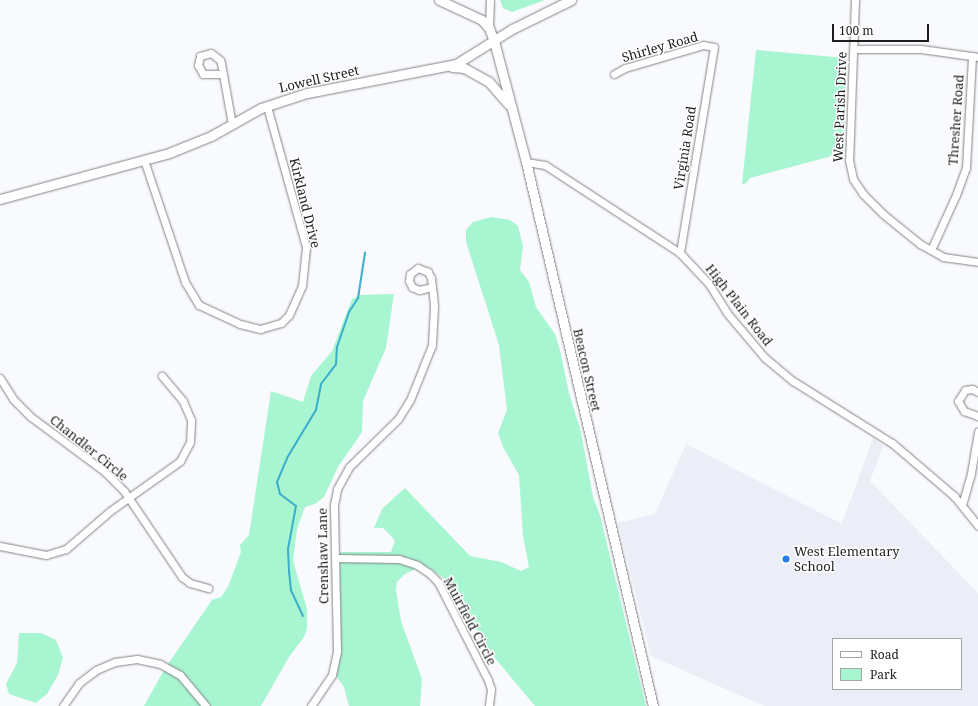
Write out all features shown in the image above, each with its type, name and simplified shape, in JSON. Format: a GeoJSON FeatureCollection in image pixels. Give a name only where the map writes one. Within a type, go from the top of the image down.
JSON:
{"type":"FeatureCollection","features":[{"type":"Feature","properties":{"kind":"main road"},"geometry":{"type":"LineString","coordinates":[[439,0],[482,20],[489,28]]}},
{"type":"Feature","properties":{"kind":"main road","name":"Lowell Street"},"geometry":{"type":"LineString","coordinates":[[0,199],[144,160],[191,145],[267,106],[307,93],[445,68],[474,55],[535,16],[571,0]]}},
{"type":"Feature","properties":{"kind":"main road","name":"Beacon Street"},"geometry":{"type":"LineString","coordinates":[[489,28],[494,41],[526,162],[653,706]]}},
{"type":"Feature","properties":{"kind":"main road"},"geometry":{"type":"LineString","coordinates":[[445,68],[463,68],[474,72],[489,82],[512,108]]}},
{"type":"Feature","properties":{"kind":"street"},"geometry":{"type":"LineString","coordinates":[[489,28],[490,0]]}},
{"type":"Feature","properties":{"kind":"street","name":"West Parish Drive"},"geometry":{"type":"LineString","coordinates":[[855,0],[850,172],[863,194],[883,214],[931,250],[948,258],[978,262]]}},
{"type":"Feature","properties":{"kind":"street","name":"Shirley Road"},"geometry":{"type":"LineString","coordinates":[[614,74],[625,68],[703,45],[714,47]]}},
{"type":"Feature","properties":{"kind":"street","name":"Virginia Road"},"geometry":{"type":"LineString","coordinates":[[680,253],[714,47]]}},
{"type":"Feature","properties":{"kind":"street"},"geometry":{"type":"LineString","coordinates":[[854,49],[921,49],[975,56]]}},
{"type":"Feature","properties":{"kind":"street","name":"Thresher Road"},"geometry":{"type":"LineString","coordinates":[[931,250],[956,195],[966,168],[975,56]]}},
{"type":"Feature","properties":{"kind":"street"},"geometry":{"type":"LineString","coordinates":[[222,74],[232,124]]}},
{"type":"Feature","properties":{"kind":"street","name":"Kirkland Drive"},"geometry":{"type":"LineString","coordinates":[[144,160],[184,282],[199,305],[240,324],[253,327],[270,327],[281,322],[289,315],[302,286],[306,247],[267,106]]}},
{"type":"Feature","properties":{"kind":"street","name":"High Plain Road"},"geometry":{"type":"LineString","coordinates":[[526,162],[545,165],[680,253],[709,284],[727,312],[764,357],[792,381],[892,443],[962,505],[978,526]]}},
{"type":"Feature","properties":{"kind":"street","name":"Crenshaw Lane"},"geometry":{"type":"LineString","coordinates":[[311,706],[332,675],[335,664],[334,505],[337,489],[349,466],[398,419],[410,400],[434,338],[432,287]]}},
{"type":"Feature","properties":{"kind":"street"},"geometry":{"type":"LineString","coordinates":[[0,546],[30,553],[58,552],[72,545],[130,498],[178,463],[190,442],[192,426],[188,411],[162,376]]}},
{"type":"Feature","properties":{"kind":"street","name":"Chandler Circle"},"geometry":{"type":"LineString","coordinates":[[0,378],[13,399],[31,417],[104,471],[130,498],[182,577],[190,583],[208,588]]}},
{"type":"Feature","properties":{"kind":"street"},"geometry":{"type":"LineString","coordinates":[[978,392],[972,389],[965,390],[958,401],[964,412],[978,416]]}},
{"type":"Feature","properties":{"kind":"street"},"geometry":{"type":"LineString","coordinates":[[962,505],[971,473],[978,432]]}},
{"type":"Feature","properties":{"kind":"street","name":"Muirfield Circle"},"geometry":{"type":"LineString","coordinates":[[335,558],[399,560],[417,565],[429,573],[438,582],[488,680],[491,689],[490,706]]}},
{"type":"Feature","properties":{"kind":"street"},"geometry":{"type":"LineString","coordinates":[[63,706],[80,683],[96,670],[115,662],[137,660],[160,664],[180,675],[206,706]]}},
{"type":"Feature","properties":{"kind":"shaded area","name":"West Elementary School"},"geometry":{"type":"Polygon","coordinates":[[[873,438],[883,446],[870,481],[978,593],[978,706],[764,706],[651,656],[618,523],[655,514],[686,444],[842,524],[873,438]]]}},
{"type":"Feature","properties":{"kind":"green space"},"geometry":{"type":"Polygon","coordinates":[[[500,0],[545,0],[512,12],[503,8],[500,0]]]}},
{"type":"Feature","properties":{"kind":"green space"},"geometry":{"type":"Polygon","coordinates":[[[756,50],[845,58],[847,62],[843,153],[750,178],[745,184],[742,184],[756,50]]]}},
{"type":"Feature","properties":{"kind":"green space"},"geometry":{"type":"Polygon","coordinates":[[[491,217],[510,220],[518,226],[523,246],[520,270],[529,282],[536,307],[555,334],[569,393],[581,432],[593,497],[600,515],[646,706],[535,706],[494,657],[445,579],[424,565],[405,574],[397,582],[396,590],[401,621],[422,679],[420,706],[349,706],[344,687],[336,676],[339,662],[340,552],[391,552],[395,541],[383,528],[374,528],[382,509],[405,488],[470,556],[501,562],[521,571],[529,567],[523,536],[519,475],[503,447],[498,433],[507,410],[499,345],[466,242],[466,230],[473,222],[491,217]]]}},
{"type":"Feature","properties":{"kind":"green space"},"geometry":{"type":"Polygon","coordinates":[[[394,294],[386,348],[363,401],[362,432],[338,467],[324,497],[315,504],[305,507],[297,529],[293,561],[307,609],[307,629],[304,637],[289,657],[261,706],[144,706],[164,670],[212,600],[221,597],[228,587],[241,552],[240,545],[249,535],[271,391],[303,402],[311,376],[332,351],[352,299],[360,295],[394,294]]]}},
{"type":"Feature","properties":{"kind":"green space"},"geometry":{"type":"Polygon","coordinates":[[[19,633],[41,633],[56,640],[63,658],[58,675],[47,694],[36,703],[9,694],[6,684],[17,663],[19,633]]]}},
{"type":"Feature","properties":{"kind":"waterway"},"geometry":{"type":"LineString","coordinates":[[303,616],[291,590],[289,570],[288,549],[296,506],[280,494],[277,482],[287,458],[316,410],[321,384],[336,364],[337,347],[349,312],[358,298],[365,253]]}},
{"type":"Feature","properties":{"kind":"place","name":"West Elementary School"},"geometry":{"type":"Point","coordinates":[786,559]}}]}
